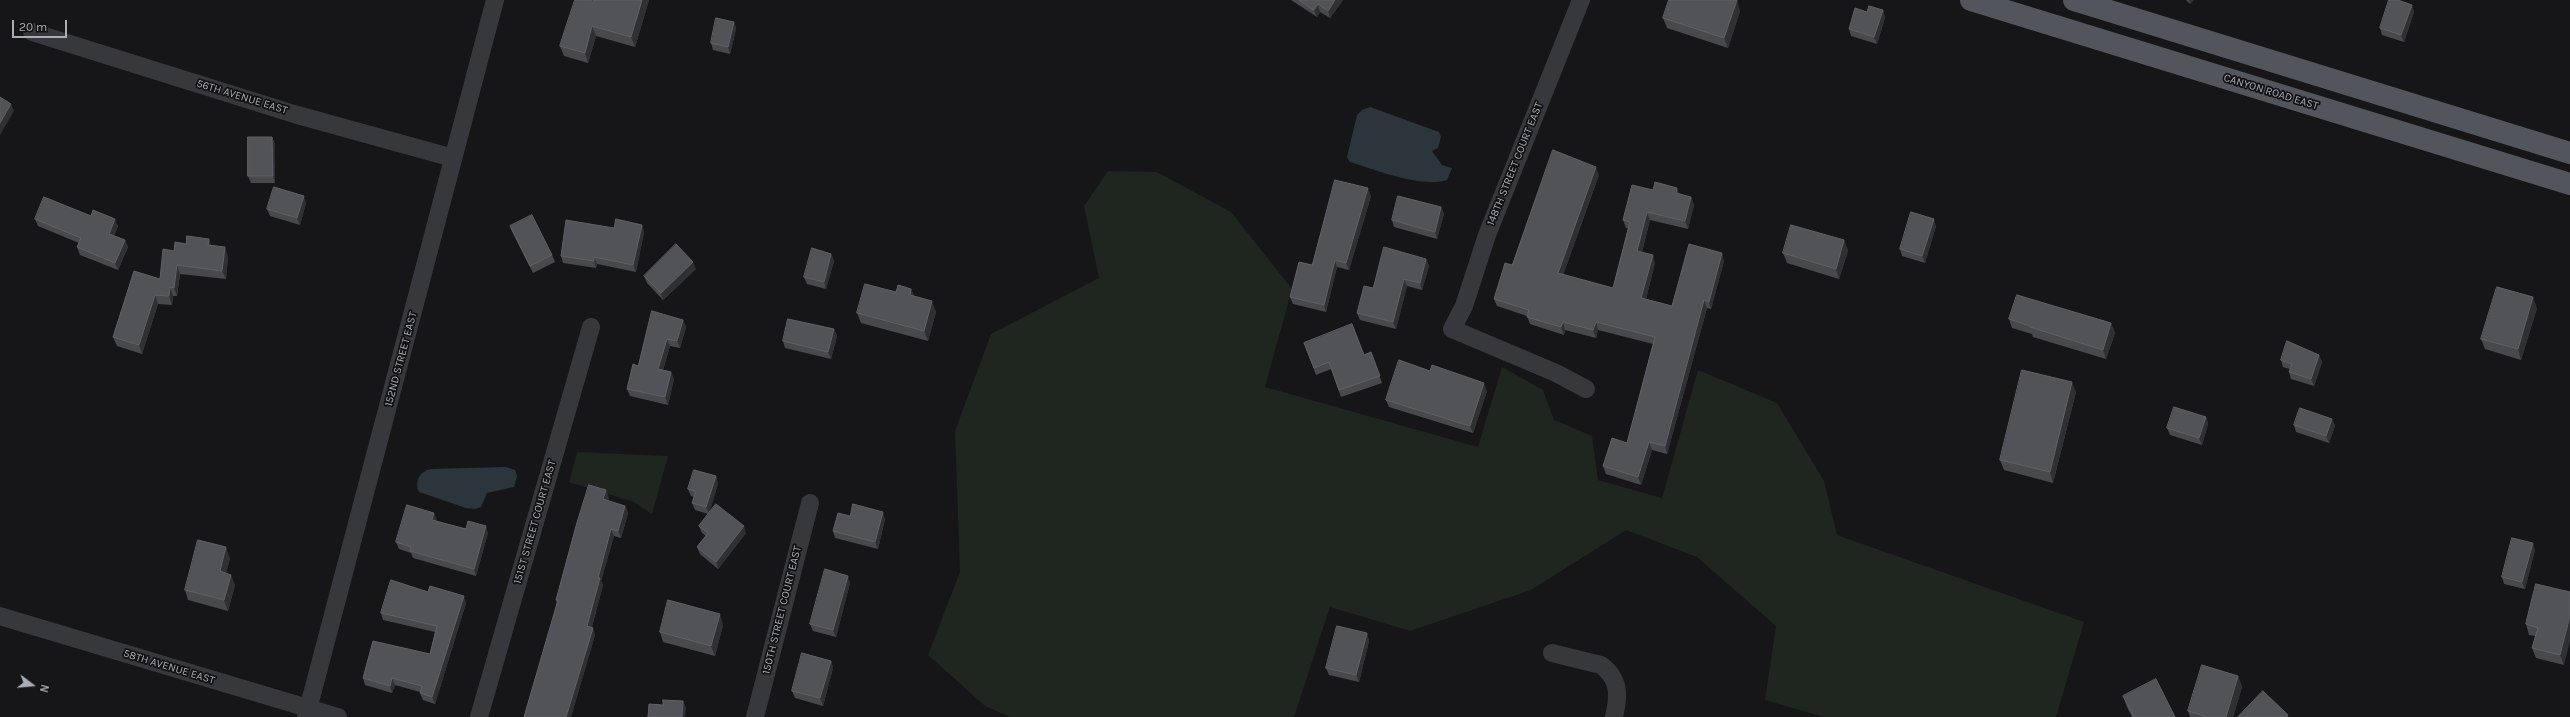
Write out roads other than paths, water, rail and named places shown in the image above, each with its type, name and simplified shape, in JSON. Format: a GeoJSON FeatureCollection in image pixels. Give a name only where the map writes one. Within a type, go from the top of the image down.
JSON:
{"type":"FeatureCollection","features":[{"type":"Feature","properties":{"kind":"main road","name":"CANYON ROAD EAST"},"geometry":{"type":"LineString","coordinates":[[1971,0],[2570,184]]}},
{"type":"Feature","properties":{"kind":"main road"},"geometry":{"type":"LineString","coordinates":[[2082,1],[2570,153]]}},
{"type":"Feature","properties":{"kind":"street","name":"152ND STREET EAST"},"geometry":{"type":"LineString","coordinates":[[307,713],[495,0]]}},
{"type":"Feature","properties":{"kind":"street","name":"148TH STREET COURT EAST"},"geometry":{"type":"LineString","coordinates":[[1581,0],[1487,235],[1464,306],[1452,329],[1556,372],[1586,389]]}},
{"type":"Feature","properties":{"kind":"street","name":"56TH AVENUE EAST"},"geometry":{"type":"LineString","coordinates":[[32,32],[294,114],[453,158]]}},
{"type":"Feature","properties":{"kind":"street","name":"151ST STREET COURT EAST"},"geometry":{"type":"LineString","coordinates":[[479,717],[591,327]]}},
{"type":"Feature","properties":{"kind":"street","name":"150TH STREET COURT EAST"},"geometry":{"type":"LineString","coordinates":[[755,717],[810,503]]}},
{"type":"Feature","properties":{"kind":"street","name":"58TH AVENUE EAST"},"geometry":{"type":"LineString","coordinates":[[0,616],[307,713],[338,717]]}},
{"type":"Feature","properties":{"kind":"street"},"geometry":{"type":"LineString","coordinates":[[1552,653],[1601,665],[1606,669],[1619,692],[1614,717]]}}]}
